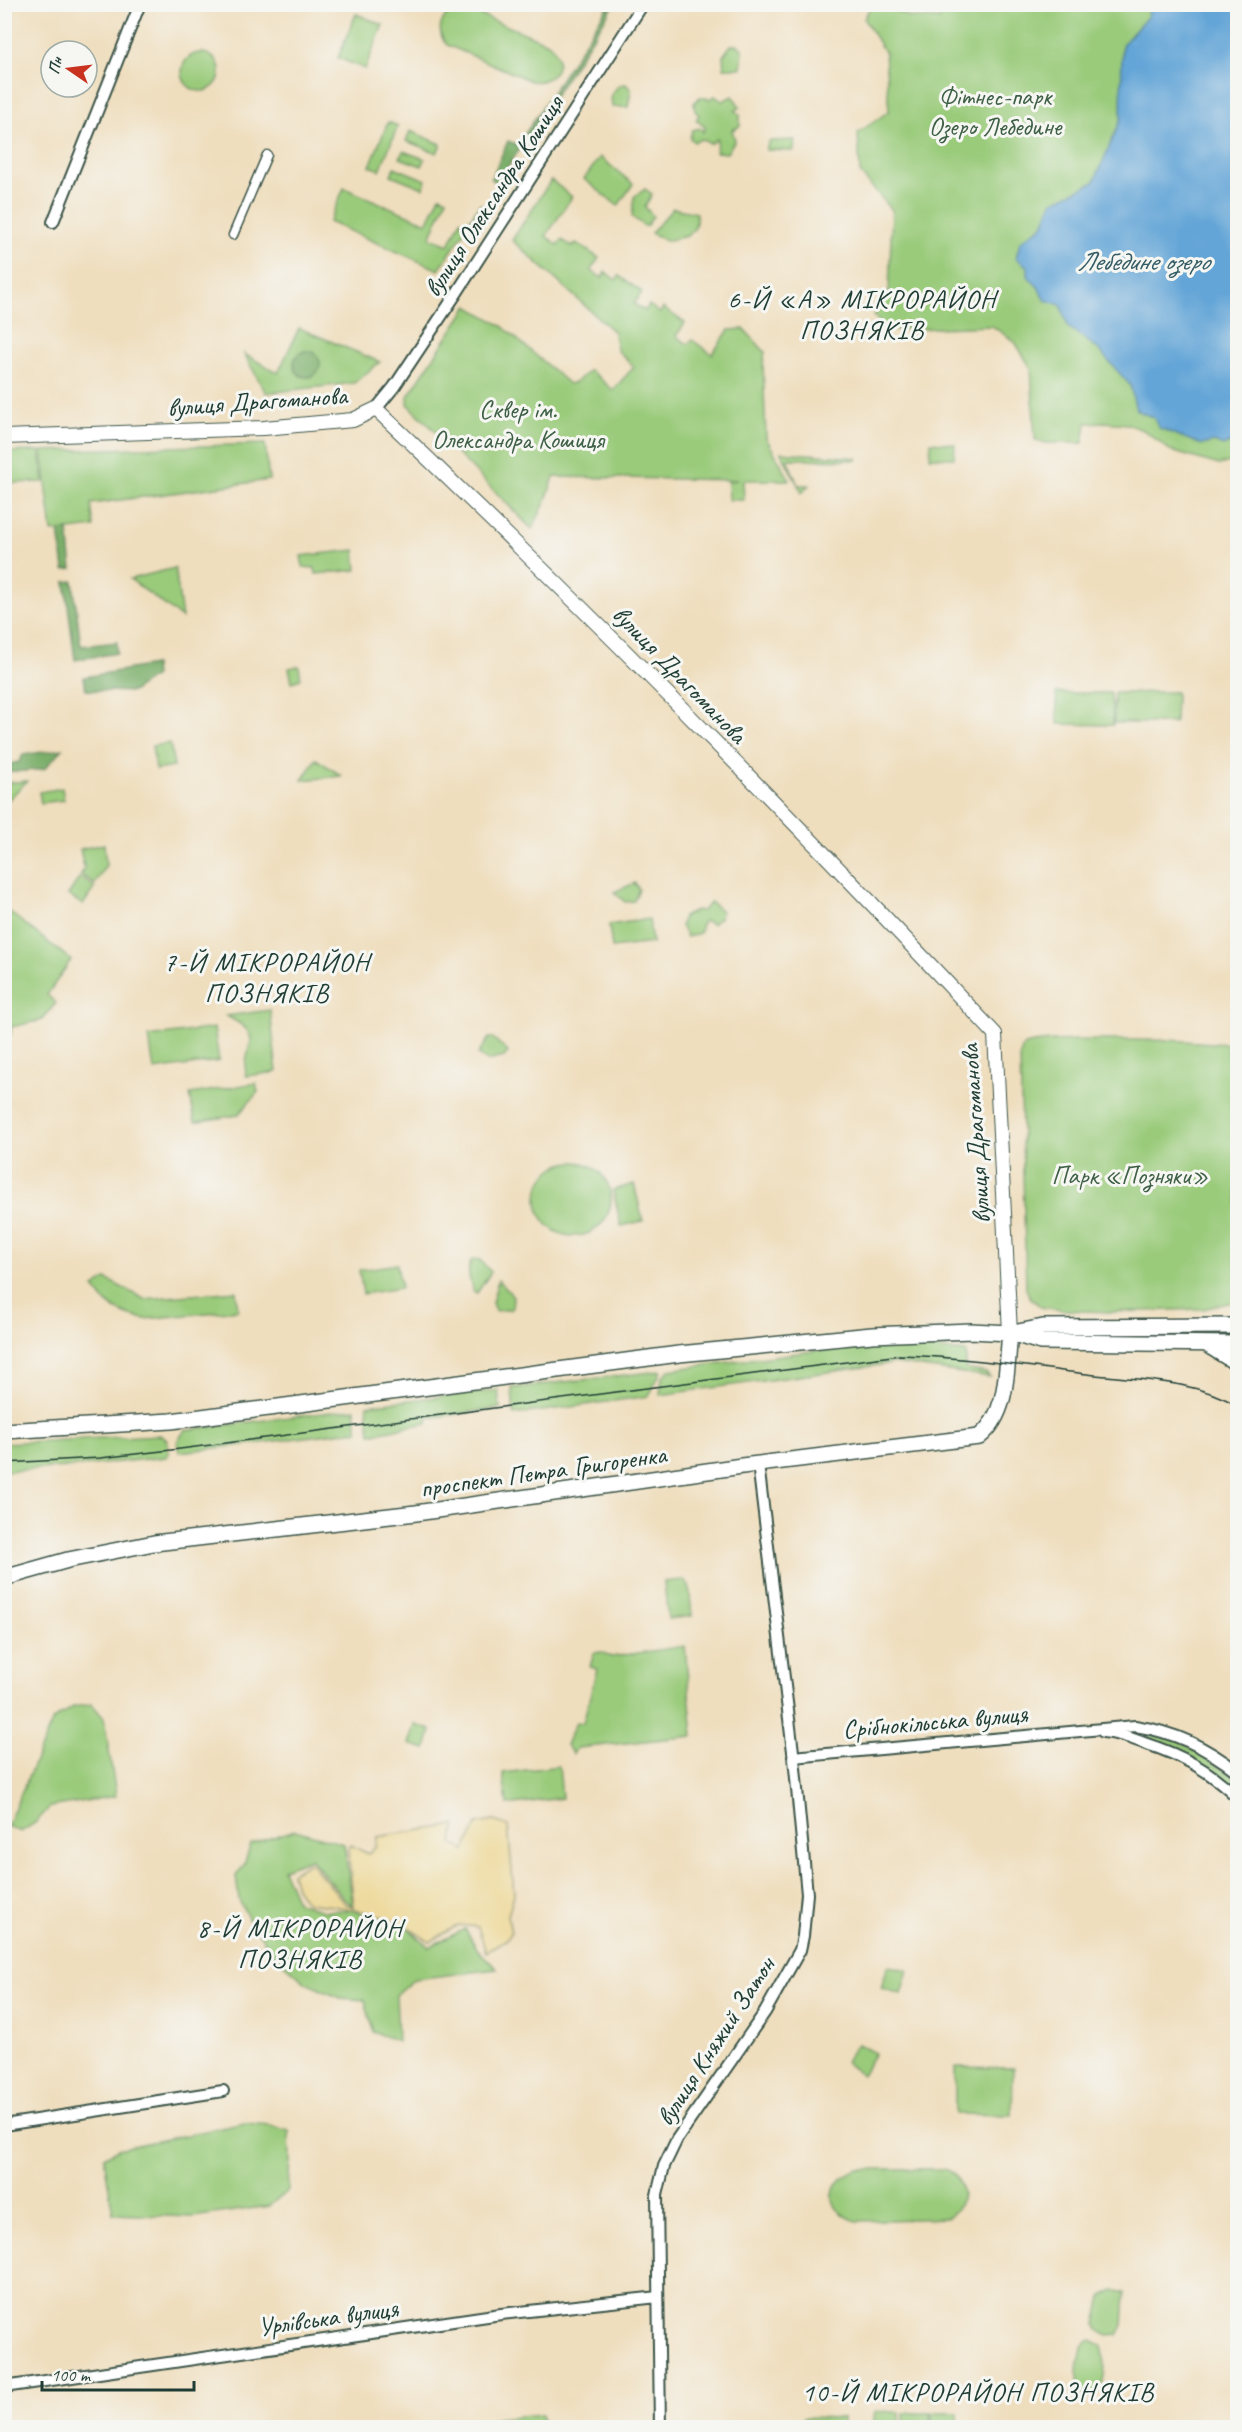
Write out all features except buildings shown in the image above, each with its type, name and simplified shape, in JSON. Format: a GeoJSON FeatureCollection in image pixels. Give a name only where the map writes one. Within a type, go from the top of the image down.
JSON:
{"type":"FeatureCollection","features":[{"type":"Feature","properties":{"kind":"main road"},"geometry":{"type":"LineString","coordinates":[[1216,1326],[1238,1321]]}},
{"type":"Feature","properties":{"kind":"main road"},"geometry":{"type":"LineString","coordinates":[[4,1431],[171,1421],[679,1354],[861,1336],[962,1331],[1010,1333],[1043,1327],[1238,1326]]}},
{"type":"Feature","properties":{"kind":"main road"},"geometry":{"type":"LineString","coordinates":[[1010,1333],[1041,1342],[1238,1344]]}},
{"type":"Feature","properties":{"kind":"main road","name":"проспект Петра Григоренка"},"geometry":{"type":"LineString","coordinates":[[4,1578],[68,1560],[153,1543],[416,1513],[758,1464],[980,1437],[989,1429],[998,1415],[1003,1394],[1010,1333]]}},
{"type":"Feature","properties":{"kind":"main road"},"geometry":{"type":"LineString","coordinates":[[1206,1344],[1238,1364]]}},
{"type":"Feature","properties":{"kind":"street"},"geometry":{"type":"LineString","coordinates":[[53,222],[140,4]]}},
{"type":"Feature","properties":{"kind":"street","name":"вулиця Олександра Кошиця"},"geometry":{"type":"LineString","coordinates":[[376,409],[394,387],[456,294],[644,4]]}},
{"type":"Feature","properties":{"kind":"street"},"geometry":{"type":"LineString","coordinates":[[233,235],[267,155]]}},
{"type":"Feature","properties":{"kind":"street","name":"вулиця Драгоманова"},"geometry":{"type":"LineString","coordinates":[[4,437],[264,428],[345,421],[367,415],[376,409],[609,636],[864,895],[995,1034],[1010,1333]]}},
{"type":"Feature","properties":{"kind":"street","name":"вулиця Княжий Затон"},"geometry":{"type":"LineString","coordinates":[[660,2427],[657,2195],[664,2166],[677,2139],[765,2012],[800,1950],[806,1916],[807,1893],[793,1756],[758,1464]]}},
{"type":"Feature","properties":{"kind":"street","name":"Срібнокільська вулиця"},"geometry":{"type":"LineString","coordinates":[[793,1756],[1125,1726],[1165,1732],[1201,1746],[1238,1772]]}},
{"type":"Feature","properties":{"kind":"street","name":"Срібнокільська вулиця"},"geometry":{"type":"LineString","coordinates":[[1082,1731],[1116,1734],[1173,1752],[1206,1770],[1238,1798]]}},
{"type":"Feature","properties":{"kind":"street"},"geometry":{"type":"LineString","coordinates":[[4,2125],[223,2091]]}},
{"type":"Feature","properties":{"kind":"street","name":"Урлівська вулиця"},"geometry":{"type":"LineString","coordinates":[[4,2387],[501,2314],[658,2297]]}},
{"type":"Feature","properties":{"kind":"green space","name":"Фітнес-парк Озеро Лебедине"},"geometry":{"type":"Polygon","coordinates":[[[944,4],[1237,5],[1237,460],[1219,465],[1171,451],[1145,431],[1128,424],[1086,423],[1083,443],[1045,443],[1035,440],[1031,368],[1015,342],[992,326],[887,330],[874,316],[889,292],[892,210],[860,173],[858,133],[889,111],[885,53],[864,19],[871,5],[888,6],[909,17],[940,19],[944,4]]]}},
{"type":"Feature","properties":{"kind":"green space"},"geometry":{"type":"Polygon","coordinates":[[[609,5],[614,5],[498,182],[491,179],[508,141],[518,145],[609,5]]]}},
{"type":"Feature","properties":{"kind":"green space"},"geometry":{"type":"Polygon","coordinates":[[[458,9],[471,11],[548,43],[557,56],[556,70],[547,79],[531,81],[447,45],[441,34],[441,24],[447,15],[458,9]]]}},
{"type":"Feature","properties":{"kind":"green space"},"geometry":{"type":"Polygon","coordinates":[[[356,14],[383,25],[365,69],[338,58],[356,14]]]}},
{"type":"Feature","properties":{"kind":"green space"},"geometry":{"type":"Polygon","coordinates":[[[731,45],[738,45],[743,50],[741,68],[724,68],[723,56],[731,45]]]}},
{"type":"Feature","properties":{"kind":"green space"},"geometry":{"type":"Polygon","coordinates":[[[201,53],[215,58],[220,72],[215,86],[201,91],[187,86],[182,72],[187,58],[201,53]]]}},
{"type":"Feature","properties":{"kind":"green space"},"geometry":{"type":"Polygon","coordinates":[[[626,84],[631,90],[628,107],[612,107],[611,95],[619,85],[626,84]]]}},
{"type":"Feature","properties":{"kind":"green space"},"geometry":{"type":"Polygon","coordinates":[[[715,96],[722,101],[733,96],[740,107],[735,111],[740,115],[740,126],[732,130],[735,140],[727,153],[716,152],[717,139],[710,144],[702,139],[694,142],[690,138],[692,130],[700,128],[703,132],[705,127],[696,120],[699,115],[695,111],[694,103],[700,97],[710,99],[715,96]]]}},
{"type":"Feature","properties":{"kind":"green space"},"geometry":{"type":"Polygon","coordinates":[[[388,122],[398,126],[380,170],[370,166],[388,122]]]}},
{"type":"Feature","properties":{"kind":"green space"},"geometry":{"type":"Polygon","coordinates":[[[410,131],[441,144],[437,153],[406,141],[410,131]]]}},
{"type":"Feature","properties":{"kind":"green space"},"geometry":{"type":"Polygon","coordinates":[[[795,140],[794,151],[766,150],[769,141],[795,140]]]}},
{"type":"Feature","properties":{"kind":"green space"},"geometry":{"type":"Polygon","coordinates":[[[403,151],[425,159],[422,166],[400,158],[403,151]]]}},
{"type":"Feature","properties":{"kind":"green space"},"geometry":{"type":"Polygon","coordinates":[[[600,157],[633,184],[618,206],[584,179],[600,157]]]}},
{"type":"Feature","properties":{"kind":"green space"},"geometry":{"type":"Polygon","coordinates":[[[394,167],[426,180],[423,188],[391,175],[394,167]]]}},
{"type":"Feature","properties":{"kind":"green space","name":"Сквер ім. Олександра Кошиця"},"geometry":{"type":"Polygon","coordinates":[[[551,180],[572,197],[546,236],[558,245],[562,240],[573,247],[576,243],[599,258],[591,270],[602,278],[605,272],[616,280],[619,276],[642,292],[634,304],[645,311],[649,305],[660,313],[663,308],[685,323],[676,336],[688,344],[692,340],[712,354],[729,330],[744,329],[765,352],[763,364],[766,438],[790,480],[743,480],[744,500],[729,500],[728,481],[739,480],[554,477],[545,503],[532,529],[408,404],[408,396],[468,306],[501,325],[569,384],[576,382],[590,370],[613,390],[634,367],[617,350],[614,332],[512,240],[551,180]]]}},
{"type":"Feature","properties":{"kind":"green space"},"geometry":{"type":"Polygon","coordinates":[[[344,188],[427,223],[440,196],[447,199],[430,238],[449,245],[461,220],[468,222],[480,204],[482,205],[439,270],[329,222],[344,188]]]}},
{"type":"Feature","properties":{"kind":"green space"},"geometry":{"type":"Polygon","coordinates":[[[645,189],[652,194],[645,207],[653,216],[646,227],[632,217],[634,197],[645,189]]]}},
{"type":"Feature","properties":{"kind":"green space"},"geometry":{"type":"Polygon","coordinates":[[[673,208],[697,213],[695,228],[687,236],[666,241],[651,233],[673,208]]]}},
{"type":"Feature","properties":{"kind":"green space"},"geometry":{"type":"Polygon","coordinates":[[[299,328],[380,362],[354,383],[266,393],[244,354],[278,373],[299,328]]]}},
{"type":"Feature","properties":{"kind":"green space"},"geometry":{"type":"Polygon","coordinates":[[[307,351],[316,355],[320,364],[316,373],[307,377],[298,373],[294,364],[298,355],[307,351]]]}},
{"type":"Feature","properties":{"kind":"green space"},"geometry":{"type":"Polygon","coordinates":[[[931,442],[955,444],[954,458],[930,457],[931,442]]]}},
{"type":"Feature","properties":{"kind":"green space"},"geometry":{"type":"Polygon","coordinates":[[[265,444],[269,480],[91,504],[94,527],[52,532],[42,451],[265,444]]]}},
{"type":"Feature","properties":{"kind":"green space"},"geometry":{"type":"Polygon","coordinates":[[[40,451],[44,482],[5,483],[5,452],[40,451]]]}},
{"type":"Feature","properties":{"kind":"green space"},"geometry":{"type":"Polygon","coordinates":[[[781,452],[857,458],[857,460],[787,459],[798,485],[809,485],[802,493],[781,452]]]}},
{"type":"Feature","properties":{"kind":"green space"},"geometry":{"type":"Polygon","coordinates":[[[68,530],[72,569],[64,570],[59,531],[68,530]]]}},
{"type":"Feature","properties":{"kind":"green space"},"geometry":{"type":"Polygon","coordinates":[[[355,550],[357,570],[316,574],[315,568],[303,567],[301,556],[355,550]]]}},
{"type":"Feature","properties":{"kind":"green space"},"geometry":{"type":"Polygon","coordinates":[[[175,568],[182,618],[130,579],[175,568]]]}},
{"type":"Feature","properties":{"kind":"green space"},"geometry":{"type":"Polygon","coordinates":[[[73,581],[81,646],[117,642],[117,653],[75,660],[65,582],[73,581]]]}},
{"type":"Feature","properties":{"kind":"green space"},"geometry":{"type":"Polygon","coordinates":[[[154,665],[155,676],[132,692],[86,690],[84,677],[154,665]]]}},
{"type":"Feature","properties":{"kind":"green space"},"geometry":{"type":"Polygon","coordinates":[[[299,666],[301,679],[292,682],[289,668],[299,666]]]}},
{"type":"Feature","properties":{"kind":"green space"},"geometry":{"type":"Polygon","coordinates":[[[1176,692],[1175,723],[1114,723],[1114,693],[1176,692]]]}},
{"type":"Feature","properties":{"kind":"green space"},"geometry":{"type":"Polygon","coordinates":[[[1056,693],[1111,693],[1113,725],[1058,724],[1056,693]]]}},
{"type":"Feature","properties":{"kind":"green space"},"geometry":{"type":"Polygon","coordinates":[[[170,743],[174,767],[156,770],[152,746],[170,743]]]}},
{"type":"Feature","properties":{"kind":"green space"},"geometry":{"type":"Polygon","coordinates":[[[63,749],[44,769],[5,773],[5,765],[19,762],[23,755],[63,749]]]}},
{"type":"Feature","properties":{"kind":"green space"},"geometry":{"type":"Polygon","coordinates":[[[316,759],[342,776],[302,780],[316,759]]]}},
{"type":"Feature","properties":{"kind":"green space"},"geometry":{"type":"Polygon","coordinates":[[[27,781],[5,803],[5,783],[27,781]]]}},
{"type":"Feature","properties":{"kind":"green space"},"geometry":{"type":"Polygon","coordinates":[[[62,788],[64,800],[41,803],[39,792],[62,788]]]}},
{"type":"Feature","properties":{"kind":"green space"},"geometry":{"type":"Polygon","coordinates":[[[104,844],[106,865],[95,884],[81,875],[84,867],[80,849],[104,844]]]}},
{"type":"Feature","properties":{"kind":"green space"},"geometry":{"type":"Polygon","coordinates":[[[80,877],[95,887],[83,905],[68,895],[80,877]]]}},
{"type":"Feature","properties":{"kind":"green space"},"geometry":{"type":"Polygon","coordinates":[[[635,883],[639,889],[634,901],[625,902],[614,892],[635,883]]]}},
{"type":"Feature","properties":{"kind":"green space"},"geometry":{"type":"Polygon","coordinates":[[[711,902],[721,911],[720,918],[712,924],[705,921],[702,923],[700,933],[687,937],[681,926],[683,917],[696,910],[702,911],[711,902]]]}},
{"type":"Feature","properties":{"kind":"green space"},"geometry":{"type":"Polygon","coordinates":[[[4,908],[71,960],[47,995],[56,1003],[42,1020],[11,1027],[11,1034],[5,1035],[4,908]]]}},
{"type":"Feature","properties":{"kind":"green space"},"geometry":{"type":"Polygon","coordinates":[[[649,919],[652,943],[612,948],[609,925],[649,919]]]}},
{"type":"Feature","properties":{"kind":"green space"},"geometry":{"type":"Polygon","coordinates":[[[270,1010],[277,1072],[246,1076],[250,1036],[239,1023],[226,1016],[270,1010]]]}},
{"type":"Feature","properties":{"kind":"green space"},"geometry":{"type":"Polygon","coordinates":[[[214,1028],[219,1061],[154,1070],[149,1037],[214,1028]]]}},
{"type":"Feature","properties":{"kind":"green space"},"geometry":{"type":"Polygon","coordinates":[[[489,1038],[493,1038],[508,1052],[504,1057],[487,1061],[478,1054],[489,1038]]]}},
{"type":"Feature","properties":{"kind":"green space","name":"Парк «Позняки»"},"geometry":{"type":"Polygon","coordinates":[[[1069,1040],[1168,1040],[1227,1044],[1230,1066],[1237,1066],[1237,1301],[1203,1309],[1109,1312],[1041,1307],[1030,1297],[1026,1289],[1020,1055],[1023,1046],[1032,1043],[1069,1040]]]}},
{"type":"Feature","properties":{"kind":"green space"},"geometry":{"type":"Polygon","coordinates":[[[256,1083],[258,1092],[238,1115],[195,1122],[190,1094],[256,1083]]]}},
{"type":"Feature","properties":{"kind":"green space"},"geometry":{"type":"Polygon","coordinates":[[[567,1162],[581,1162],[595,1168],[605,1178],[611,1192],[609,1213],[595,1230],[581,1236],[567,1236],[553,1230],[543,1220],[537,1206],[537,1192],[543,1178],[553,1168],[567,1162]]]}},
{"type":"Feature","properties":{"kind":"green space"},"geometry":{"type":"Polygon","coordinates":[[[634,1184],[643,1221],[621,1226],[613,1190],[634,1184]]]}},
{"type":"Feature","properties":{"kind":"green space"},"geometry":{"type":"Polygon","coordinates":[[[473,1259],[480,1260],[491,1272],[477,1293],[473,1291],[469,1274],[469,1266],[473,1259]]]}},
{"type":"Feature","properties":{"kind":"green space"},"geometry":{"type":"Polygon","coordinates":[[[397,1264],[401,1288],[363,1294],[359,1270],[397,1264]]]}},
{"type":"Feature","properties":{"kind":"green space"},"geometry":{"type":"Polygon","coordinates":[[[106,1279],[144,1299],[236,1291],[238,1310],[137,1318],[115,1309],[98,1294],[94,1287],[106,1279]]]}},
{"type":"Feature","properties":{"kind":"green space"},"geometry":{"type":"Polygon","coordinates":[[[498,1280],[513,1296],[512,1309],[495,1311],[492,1303],[498,1280]]]}},
{"type":"Feature","properties":{"kind":"green space"},"geometry":{"type":"Polygon","coordinates":[[[872,1343],[966,1352],[966,1369],[986,1373],[990,1377],[894,1363],[660,1395],[662,1377],[669,1370],[872,1343]]]}},
{"type":"Feature","properties":{"kind":"green space"},"geometry":{"type":"Polygon","coordinates":[[[661,1371],[649,1396],[514,1415],[512,1388],[661,1371]]]}},
{"type":"Feature","properties":{"kind":"green space"},"geometry":{"type":"Polygon","coordinates":[[[498,1390],[500,1408],[427,1418],[427,1423],[370,1434],[367,1405],[498,1390]]]}},
{"type":"Feature","properties":{"kind":"green space"},"geometry":{"type":"Polygon","coordinates":[[[355,1409],[358,1430],[179,1452],[177,1442],[185,1430],[355,1409]]]}},
{"type":"Feature","properties":{"kind":"green space"},"geometry":{"type":"Polygon","coordinates":[[[160,1435],[167,1440],[169,1454],[166,1457],[5,1471],[5,1443],[160,1435]]]}},
{"type":"Feature","properties":{"kind":"green space"},"geometry":{"type":"Polygon","coordinates":[[[683,1580],[689,1586],[692,1616],[668,1619],[664,1582],[683,1580]]]}},
{"type":"Feature","properties":{"kind":"green space"},"geometry":{"type":"Polygon","coordinates":[[[685,1646],[693,1736],[577,1748],[573,1754],[566,1745],[576,1722],[583,1723],[597,1669],[590,1667],[594,1653],[602,1652],[611,1657],[685,1646]]]}},
{"type":"Feature","properties":{"kind":"green space"},"geometry":{"type":"Polygon","coordinates":[[[92,1704],[104,1718],[116,1796],[50,1807],[35,1823],[21,1832],[7,1826],[53,1720],[73,1707],[92,1704]]]}},
{"type":"Feature","properties":{"kind":"green space"},"geometry":{"type":"Polygon","coordinates":[[[415,1725],[431,1730],[426,1749],[409,1744],[415,1725]]]}},
{"type":"Feature","properties":{"kind":"green space"},"geometry":{"type":"Polygon","coordinates":[[[1134,1730],[1178,1740],[1232,1775],[1237,1781],[1237,1793],[1174,1749],[1133,1732],[1134,1730]]]}},
{"type":"Feature","properties":{"kind":"green space"},"geometry":{"type":"Polygon","coordinates":[[[559,1766],[562,1798],[507,1805],[503,1773],[559,1766]]]}},
{"type":"Feature","properties":{"kind":"green space"},"geometry":{"type":"Polygon","coordinates":[[[295,1830],[344,1844],[353,1906],[311,1859],[283,1869],[297,1902],[323,1911],[351,1910],[409,1929],[429,1947],[465,1929],[478,1950],[497,1969],[414,1979],[396,1995],[398,2041],[373,2032],[365,2000],[340,1998],[306,1983],[275,1956],[249,1920],[239,1900],[236,1876],[244,1865],[251,1844],[295,1830]]]}},
{"type":"Feature","properties":{"kind":"green space"},"geometry":{"type":"Polygon","coordinates":[[[888,1966],[908,1970],[901,1994],[881,1988],[888,1966]]]}},
{"type":"Feature","properties":{"kind":"green space"},"geometry":{"type":"Polygon","coordinates":[[[857,2044],[875,2053],[862,2075],[845,2062],[857,2044]]]}},
{"type":"Feature","properties":{"kind":"green space"},"geometry":{"type":"Polygon","coordinates":[[[955,2067],[1013,2068],[1012,2115],[955,2114],[955,2067]]]}},
{"type":"Feature","properties":{"kind":"green space"},"geometry":{"type":"Polygon","coordinates":[[[245,2123],[270,2125],[289,2131],[288,2190],[269,2206],[193,2217],[113,2214],[104,2157],[118,2149],[245,2123]]]}},
{"type":"Feature","properties":{"kind":"green space"},"geometry":{"type":"Polygon","coordinates":[[[857,2169],[945,2169],[957,2179],[961,2186],[961,2200],[954,2213],[947,2218],[857,2221],[850,2219],[835,2205],[833,2193],[840,2180],[857,2169]]]}},
{"type":"Feature","properties":{"kind":"green space"},"geometry":{"type":"Polygon","coordinates":[[[1114,2290],[1125,2293],[1123,2325],[1118,2335],[1108,2336],[1097,2329],[1096,2324],[1102,2296],[1114,2290]]]}},
{"type":"Feature","properties":{"kind":"green space"},"geometry":{"type":"Polygon","coordinates":[[[1091,2340],[1101,2345],[1105,2370],[1101,2387],[1090,2396],[1082,2394],[1078,2374],[1080,2356],[1086,2343],[1091,2340]]]}},
{"type":"Feature","properties":{"kind":"green space"},"geometry":{"type":"Polygon","coordinates":[[[874,2412],[900,2412],[900,2427],[874,2427],[874,2412]]]}},
{"type":"Feature","properties":{"kind":"green space"},"geometry":{"type":"Polygon","coordinates":[[[904,2413],[930,2413],[930,2427],[904,2427],[904,2413]]]}},
{"type":"Feature","properties":{"kind":"green space"},"geometry":{"type":"Polygon","coordinates":[[[932,2413],[958,2413],[958,2427],[932,2427],[932,2413]]]}},
{"type":"Feature","properties":{"kind":"green space"},"geometry":{"type":"Polygon","coordinates":[[[542,2414],[543,2427],[490,2427],[489,2419],[542,2414]]]}},
{"type":"Feature","properties":{"kind":"green space"},"geometry":{"type":"Polygon","coordinates":[[[803,2417],[842,2418],[842,2427],[803,2427],[803,2417]]]}},
{"type":"Feature","properties":{"kind":"sand"},"geometry":{"type":"Polygon","coordinates":[[[494,1821],[508,1826],[514,1894],[508,1916],[511,1933],[507,1939],[486,1952],[478,1927],[458,1925],[430,1942],[401,1924],[386,1918],[341,1907],[307,1903],[296,1888],[292,1873],[311,1863],[346,1904],[354,1907],[348,1850],[351,1845],[368,1854],[376,1846],[377,1837],[456,1825],[452,1844],[465,1850],[477,1824],[494,1821]]]}},
{"type":"Feature","properties":{"kind":"water","name":"Лебедине озеро"},"geometry":{"type":"Polygon","coordinates":[[[1149,5],[1237,5],[1238,439],[1223,446],[1214,442],[1202,445],[1159,428],[1154,418],[1136,410],[1130,385],[1097,348],[1068,327],[1061,305],[1045,300],[1038,287],[1028,276],[1028,267],[1016,258],[1020,242],[1043,225],[1052,202],[1094,182],[1121,119],[1122,45],[1148,16],[1149,5]]]}},
{"type":"Feature","properties":{"kind":"tram line"},"geometry":{"type":"LineString","coordinates":[[4,1463],[100,1458],[180,1449],[900,1355],[970,1360],[1164,1382],[1203,1390],[1238,1406]]}},
{"type":"Feature","properties":{"kind":"district","name":"6-Й «А» МІКРОРАЙОН ПОЗНЯКІВ"},"geometry":{"type":"Point","coordinates":[862,314]}},
{"type":"Feature","properties":{"kind":"district","name":"7-Й МІКРОРАЙОН ПОЗНЯКІВ"},"geometry":{"type":"Point","coordinates":[267,978]}},
{"type":"Feature","properties":{"kind":"district","name":"8-Й МІКРОРАЙОН ПОЗНЯКІВ"},"geometry":{"type":"Point","coordinates":[300,1944]}},
{"type":"Feature","properties":{"kind":"district","name":"10-Й МІКРОРАЙОН ПОЗНЯКІВ"},"geometry":{"type":"Point","coordinates":[978,2392]}}]}
